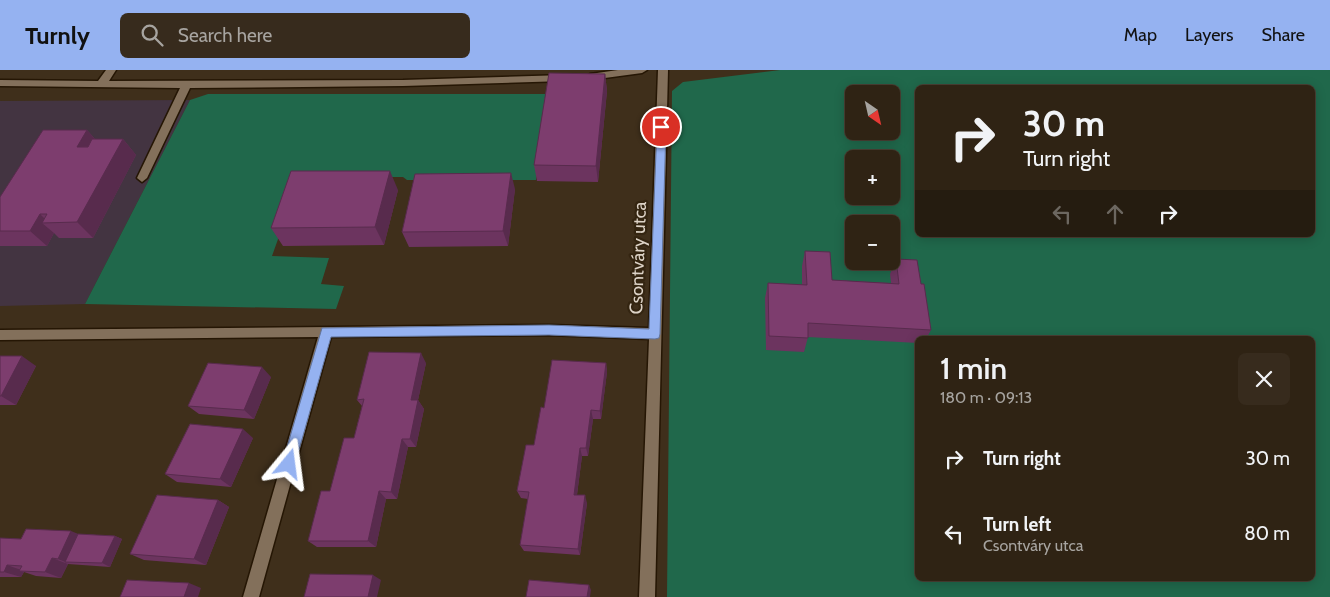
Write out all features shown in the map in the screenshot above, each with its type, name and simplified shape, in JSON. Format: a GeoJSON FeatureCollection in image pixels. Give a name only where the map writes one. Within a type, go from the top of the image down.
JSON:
{"type":"FeatureCollection","features":[{"type":"Feature","properties":{"kind":"street"},"geometry":{"type":"LineString","coordinates":[[102,83],[111,70]]}},
{"type":"Feature","properties":{"kind":"street"},"geometry":{"type":"LineString","coordinates":[[403,83],[408,70]]}},
{"type":"Feature","properties":{"kind":"street"},"geometry":{"type":"LineString","coordinates":[[0,84],[403,83],[576,78],[642,70]]}},
{"type":"Feature","properties":{"kind":"street","name":"Csontváry utca"},"geometry":{"type":"LineString","coordinates":[[647,597],[663,70]]}},
{"type":"Feature","properties":{"kind":"street"},"geometry":{"type":"LineString","coordinates":[[142,178],[187,85]]}},
{"type":"Feature","properties":{"kind":"street"},"geometry":{"type":"LineString","coordinates":[[0,335],[549,330],[655,334]]}},
{"type":"Feature","properties":{"kind":"street"},"geometry":{"type":"LineString","coordinates":[[251,597],[326,332]]}},
{"type":"Feature","properties":{"kind":"shaded area"},"geometry":{"type":"Polygon","coordinates":[[[190,100],[85,304],[0,306],[0,101],[190,100]]]}},
{"type":"Feature","properties":{"kind":"green space"},"geometry":{"type":"Polygon","coordinates":[[[780,70],[1330,70],[1330,597],[667,597],[672,91],[683,82],[780,70]]]}},
{"type":"Feature","properties":{"kind":"green space"},"geometry":{"type":"Polygon","coordinates":[[[208,94],[547,94],[536,180],[407,180],[403,177],[310,177],[297,186],[272,256],[329,258],[321,284],[344,286],[336,309],[85,304],[190,100],[208,94]]]}},
{"type":"Feature","properties":{"kind":"building"},"geometry":{"type":"Polygon","coordinates":[[[549,73],[605,74],[596,166],[534,165],[549,73]]]}},
{"type":"Feature","properties":{"kind":"building"},"geometry":{"type":"Polygon","coordinates":[[[43,130],[87,130],[77,147],[88,147],[92,139],[123,139],[77,222],[42,223],[47,214],[40,214],[30,231],[0,231],[0,197],[43,130]]]}},
{"type":"Feature","properties":{"kind":"building"},"geometry":{"type":"Polygon","coordinates":[[[291,171],[390,171],[375,227],[271,228],[291,171]]]}},
{"type":"Feature","properties":{"kind":"building"},"geometry":{"type":"Polygon","coordinates":[[[511,173],[503,231],[402,232],[415,174],[511,173]]]}},
{"type":"Feature","properties":{"kind":"building"},"geometry":{"type":"Polygon","coordinates":[[[805,251],[830,252],[832,280],[899,284],[897,270],[900,270],[900,259],[917,260],[921,284],[924,284],[931,330],[808,323],[808,338],[769,336],[768,283],[807,285],[805,251]]]}},
{"type":"Feature","properties":{"kind":"building"},"geometry":{"type":"Polygon","coordinates":[[[369,352],[421,353],[411,400],[418,400],[410,439],[402,439],[391,492],[379,491],[368,541],[308,541],[321,491],[330,491],[344,438],[354,438],[364,399],[357,400],[369,352]]]}},
{"type":"Feature","properties":{"kind":"building"},"geometry":{"type":"Polygon","coordinates":[[[0,356],[22,356],[1,396],[0,396],[0,356]]]}},
{"type":"Feature","properties":{"kind":"building"},"geometry":{"type":"Polygon","coordinates":[[[552,360],[606,363],[600,411],[591,410],[586,448],[580,448],[574,495],[585,495],[578,549],[520,545],[529,492],[517,491],[526,445],[534,445],[541,407],[544,408],[552,360]]]}},
{"type":"Feature","properties":{"kind":"building"},"geometry":{"type":"Polygon","coordinates":[[[208,363],[262,367],[244,410],[188,406],[208,363]]]}},
{"type":"Feature","properties":{"kind":"building"},"geometry":{"type":"Polygon","coordinates":[[[190,424],[243,429],[220,479],[165,474],[190,424]]]}},
{"type":"Feature","properties":{"kind":"building"},"geometry":{"type":"Polygon","coordinates":[[[157,495],[218,500],[194,559],[130,554],[157,495]]]}},
{"type":"Feature","properties":{"kind":"building"},"geometry":{"type":"Polygon","coordinates":[[[26,529],[71,531],[58,559],[52,558],[45,572],[19,571],[22,566],[7,565],[4,572],[0,572],[0,538],[21,539],[26,529]]]}},
{"type":"Feature","properties":{"kind":"building"},"geometry":{"type":"Polygon","coordinates":[[[78,534],[115,536],[102,563],[65,562],[78,534]]]}},
{"type":"Feature","properties":{"kind":"building"},"geometry":{"type":"Polygon","coordinates":[[[310,574],[373,575],[368,597],[304,597],[310,574]]]}},
{"type":"Feature","properties":{"kind":"building"},"geometry":{"type":"Polygon","coordinates":[[[127,580],[189,583],[184,597],[120,597],[127,580]]]}},
{"type":"Feature","properties":{"kind":"building"},"geometry":{"type":"Polygon","coordinates":[[[529,580],[589,585],[587,597],[526,597],[529,580]]]}},
{"type":"Feature","properties":{"kind":"route"},"geometry":{"type":"LineString","coordinates":[[289,464],[326,332],[549,330],[655,334],[661,127]]}}]}
